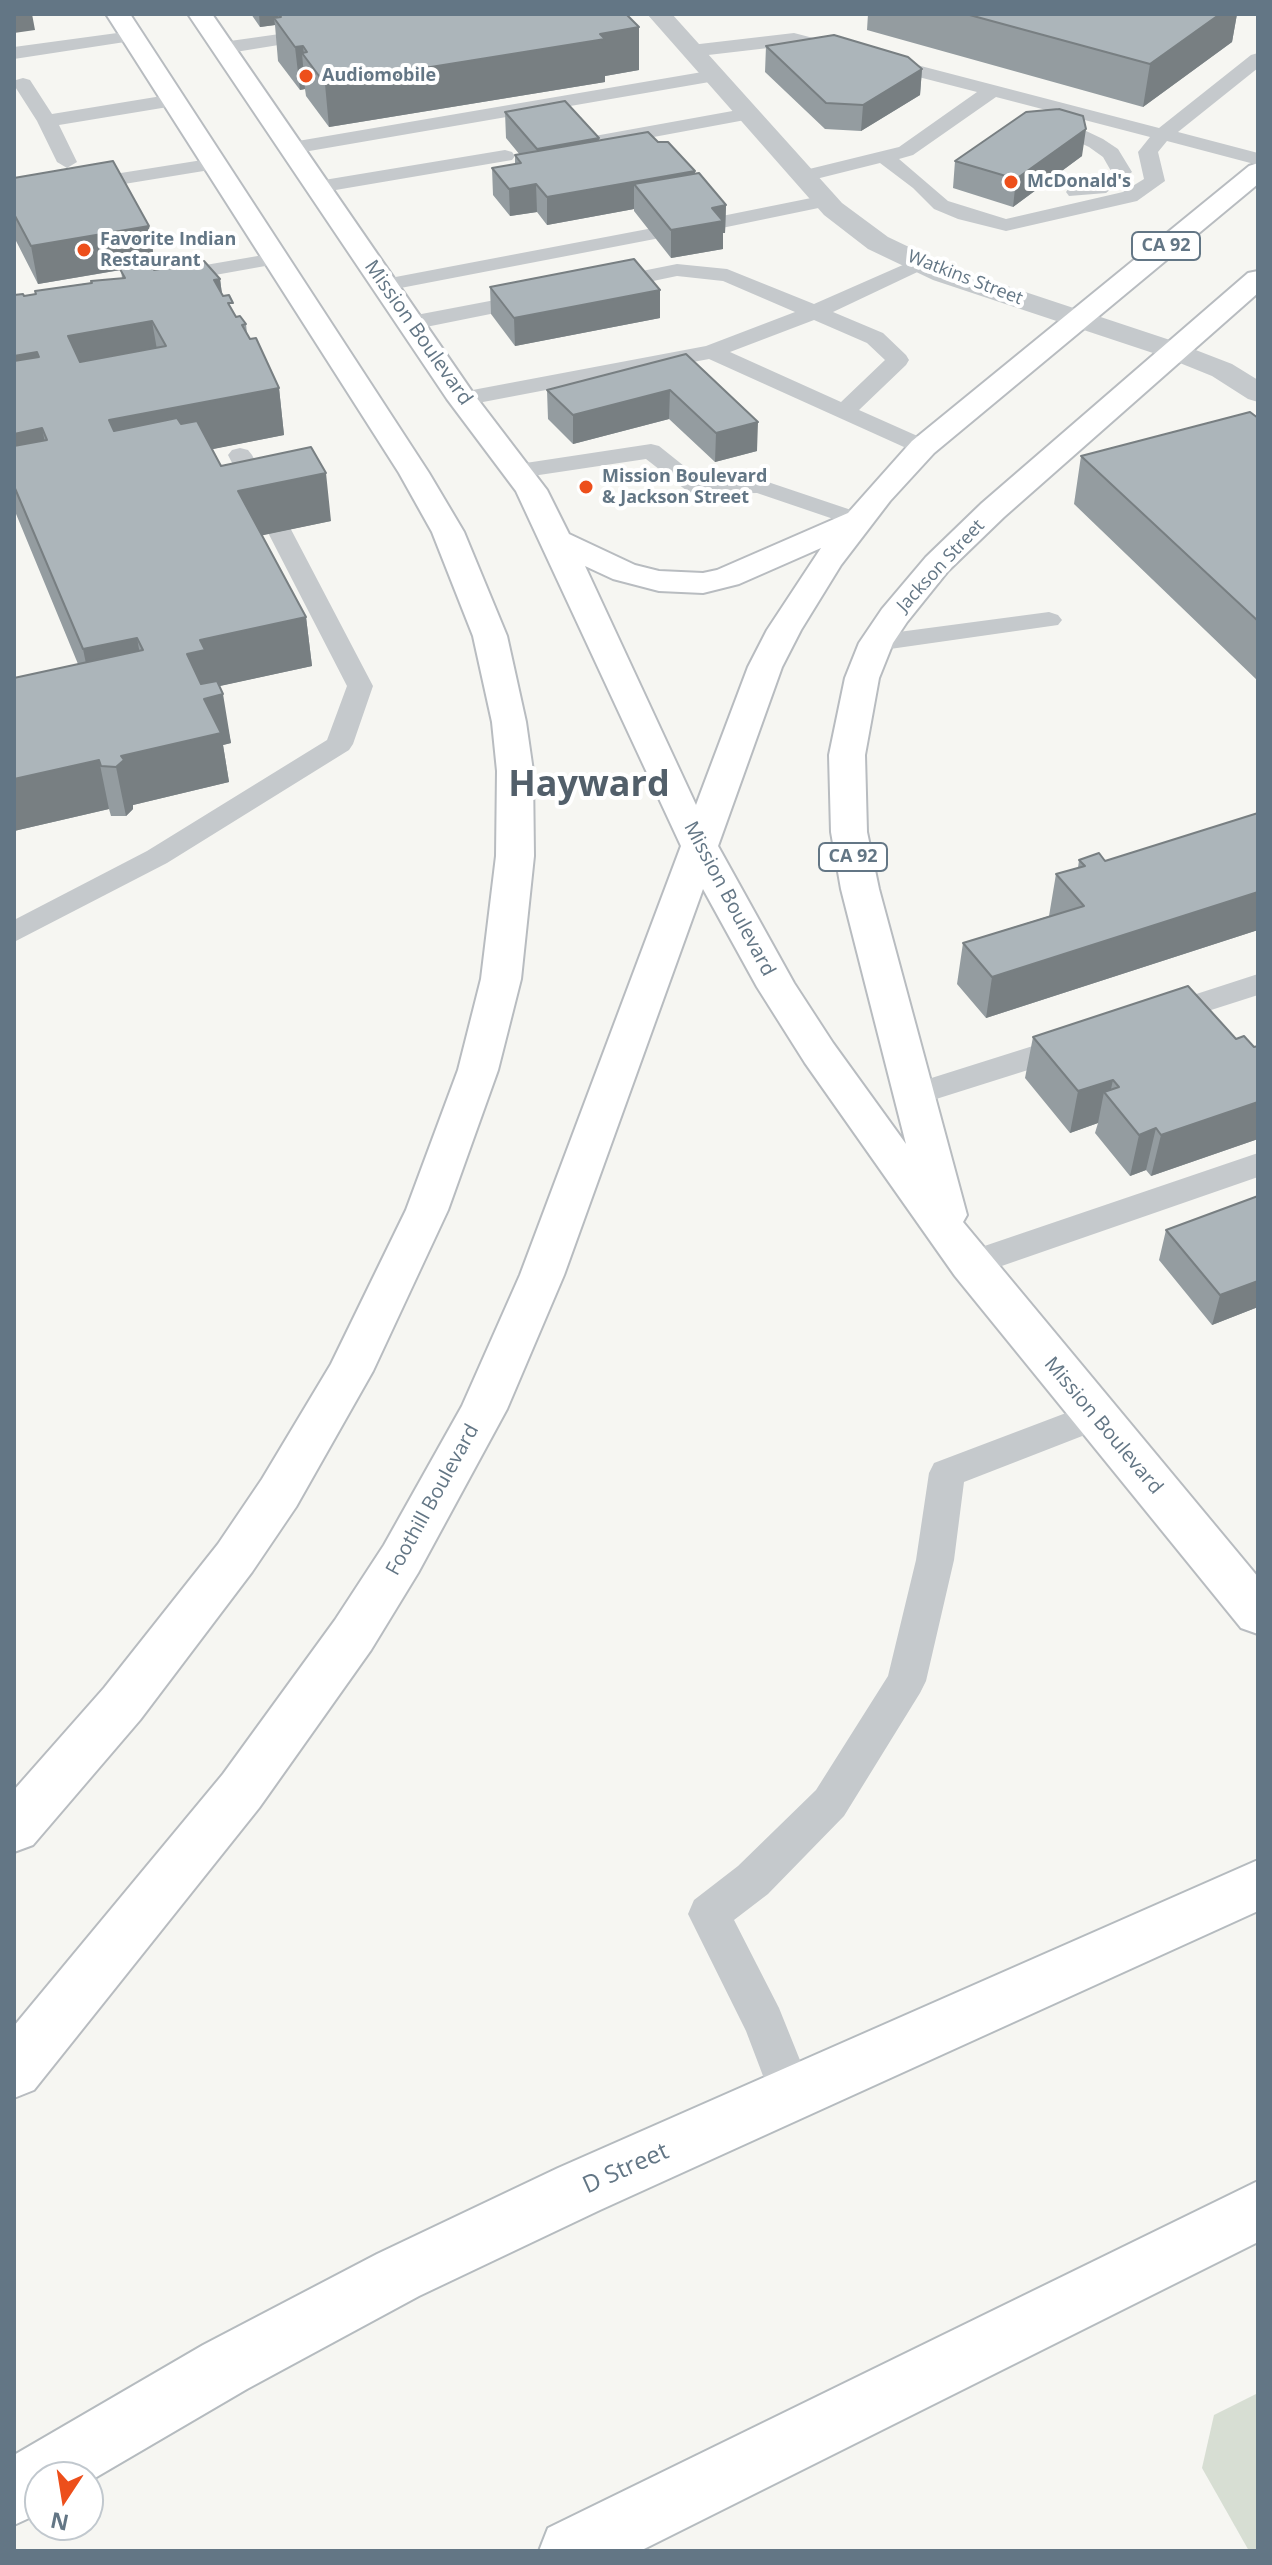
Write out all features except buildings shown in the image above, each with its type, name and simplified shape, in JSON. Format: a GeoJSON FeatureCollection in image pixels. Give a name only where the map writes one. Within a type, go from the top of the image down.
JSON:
{"type":"FeatureCollection","features":[{"type":"Feature","properties":{"kind":"main road","name":"Mission Boulevard"},"geometry":{"type":"LineString","coordinates":[[200,14],[462,399],[519,471],[555,540],[699,844],[751,943],[845,1092],[961,1252],[1258,1613]]}},
{"type":"Feature","properties":{"kind":"main road"},"geometry":{"type":"LineString","coordinates":[[14,1828],[122,1704],[235,1558],[318,1429],[394,1282],[457,1136],[493,1017],[512,896],[515,771],[509,722],[490,636],[453,543],[433,503],[125,25]]}},
{"type":"Feature","properties":{"kind":"main road","name":"CA 92"},"geometry":{"type":"LineString","coordinates":[[699,844],[765,667],[806,594],[857,520],[923,447],[1258,171]]}},
{"type":"Feature","properties":{"kind":"main road","name":"Jackson Street"},"geometry":{"type":"LineString","coordinates":[[961,1252],[914,1095],[860,889],[846,808],[850,731],[862,678],[876,643],[912,591],[965,537],[1258,279]]}},
{"type":"Feature","properties":{"kind":"main road"},"geometry":{"type":"LineString","coordinates":[[555,540],[632,575],[675,583],[703,583],[728,577],[857,520]]}},
{"type":"Feature","properties":{"kind":"main road","name":"Foothill Boulevard"},"geometry":{"type":"LineString","coordinates":[[14,2070],[241,1791],[401,1559],[446,1480],[484,1409],[542,1275],[699,844]]}},
{"type":"Feature","properties":{"kind":"main road","name":"D Street"},"geometry":{"type":"LineString","coordinates":[[14,2493],[54,2466],[225,2367],[398,2275],[579,2189],[1258,1885]]}},
{"type":"Feature","properties":{"kind":"main road"},"geometry":{"type":"LineString","coordinates":[[571,2551],[1258,2211]]}},
{"type":"Feature","properties":{"kind":"street","name":"Watkins Street"},"geometry":{"type":"LineString","coordinates":[[659,14],[826,201],[878,243],[921,263],[1075,320],[1175,351],[1222,370],[1258,393]]}},
{"type":"Feature","properties":{"kind":"lane"},"geometry":{"type":"LineString","coordinates":[[794,39],[793,23],[800,18]]}},
{"type":"Feature","properties":{"kind":"lane"},"geometry":{"type":"LineString","coordinates":[[14,53],[125,25]]}},
{"type":"Feature","properties":{"kind":"lane"},"geometry":{"type":"LineString","coordinates":[[223,48],[348,29]]}},
{"type":"Feature","properties":{"kind":"lane"},"geometry":{"type":"LineString","coordinates":[[691,51],[794,39],[1258,159]]}},
{"type":"Feature","properties":{"kind":"lane"},"geometry":{"type":"LineString","coordinates":[[884,157],[920,184],[941,205],[965,215],[1006,225],[1130,197],[1155,181],[1148,152],[1161,136],[1258,59]]}},
{"type":"Feature","properties":{"kind":"lane"},"geometry":{"type":"LineString","coordinates":[[292,148],[714,76]]}},
{"type":"Feature","properties":{"kind":"lane"},"geometry":{"type":"LineString","coordinates":[[23,84],[47,121],[67,162]]}},
{"type":"Feature","properties":{"kind":"lane"},"geometry":{"type":"LineString","coordinates":[[804,176],[906,151],[993,90]]}},
{"type":"Feature","properties":{"kind":"lane"},"geometry":{"type":"LineString","coordinates":[[47,121],[174,100]]}},
{"type":"Feature","properties":{"kind":"lane"},"geometry":{"type":"LineString","coordinates":[[589,143],[749,114]]}},
{"type":"Feature","properties":{"kind":"lane"},"geometry":{"type":"LineString","coordinates":[[1026,222],[1038,204],[1060,195],[1099,189],[1122,172],[1098,163],[1077,134],[1050,130],[1039,132]]}},
{"type":"Feature","properties":{"kind":"lane"},"geometry":{"type":"LineString","coordinates":[[318,187],[505,156]]}},
{"type":"Feature","properties":{"kind":"lane"},"geometry":{"type":"LineString","coordinates":[[1060,195],[1098,163]]}},
{"type":"Feature","properties":{"kind":"lane"},"geometry":{"type":"LineString","coordinates":[[14,196],[215,164]]}},
{"type":"Feature","properties":{"kind":"lane"},"geometry":{"type":"LineString","coordinates":[[920,184],[947,179]]}},
{"type":"Feature","properties":{"kind":"lane"},"geometry":{"type":"LineString","coordinates":[[717,223],[826,201]]}},
{"type":"Feature","properties":{"kind":"lane"},"geometry":{"type":"LineString","coordinates":[[385,285],[653,234]]}},
{"type":"Feature","properties":{"kind":"lane"},"geometry":{"type":"LineString","coordinates":[[147,281],[275,259]]}},
{"type":"Feature","properties":{"kind":"lane"},"geometry":{"type":"LineString","coordinates":[[462,399],[711,352],[815,312],[921,263]]}},
{"type":"Feature","properties":{"kind":"lane"},"geometry":{"type":"LineString","coordinates":[[587,289],[677,270],[727,275],[875,338],[898,360],[844,412]]}},
{"type":"Feature","properties":{"kind":"lane"},"geometry":{"type":"LineString","coordinates":[[411,323],[557,295]]}},
{"type":"Feature","properties":{"kind":"lane"},"geometry":{"type":"LineString","coordinates":[[711,352],[923,447]]}},
{"type":"Feature","properties":{"kind":"lane"},"geometry":{"type":"LineString","coordinates":[[519,471],[651,451],[699,489],[759,486],[857,520]]}},
{"type":"Feature","properties":{"kind":"lane"},"geometry":{"type":"LineString","coordinates":[[14,932],[157,857],[339,744],[360,686],[240,455]]}},
{"type":"Feature","properties":{"kind":"lane"},"geometry":{"type":"LineString","coordinates":[[876,643],[1049,620]]}},
{"type":"Feature","properties":{"kind":"lane"},"geometry":{"type":"LineString","coordinates":[[914,1095],[1258,984]]}},
{"type":"Feature","properties":{"kind":"lane"},"geometry":{"type":"LineString","coordinates":[[961,1252],[1258,1165]]}},
{"type":"Feature","properties":{"kind":"lane"},"geometry":{"type":"LineString","coordinates":[[792,2095],[764,2023],[709,1914],[753,1880],[830,1803],[906,1681],[935,1560],[947,1473],[1095,1416]]}},
{"type":"Feature","properties":{"kind":"shaded area"},"geometry":{"type":"Polygon","coordinates":[[[1258,2393],[1258,2551],[1249,2551],[1202,2468],[1214,2415],[1258,2393]]]}},
{"type":"Feature","properties":{"kind":"place","name":"Audiomobile"},"geometry":{"type":"Point","coordinates":[306,76]}},
{"type":"Feature","properties":{"kind":"place","name":"McDonald's"},"geometry":{"type":"Point","coordinates":[1011,182]}},
{"type":"Feature","properties":{"kind":"place","name":"Favorite Indian Restaurant"},"geometry":{"type":"Point","coordinates":[84,250]}},
{"type":"Feature","properties":{"kind":"place","name":"Mission Boulevard & Jackson Street"},"geometry":{"type":"Point","coordinates":[586,487]}},
{"type":"Feature","properties":{"kind":"district","name":"Hayward"},"geometry":{"type":"Point","coordinates":[589,786]}}]}
